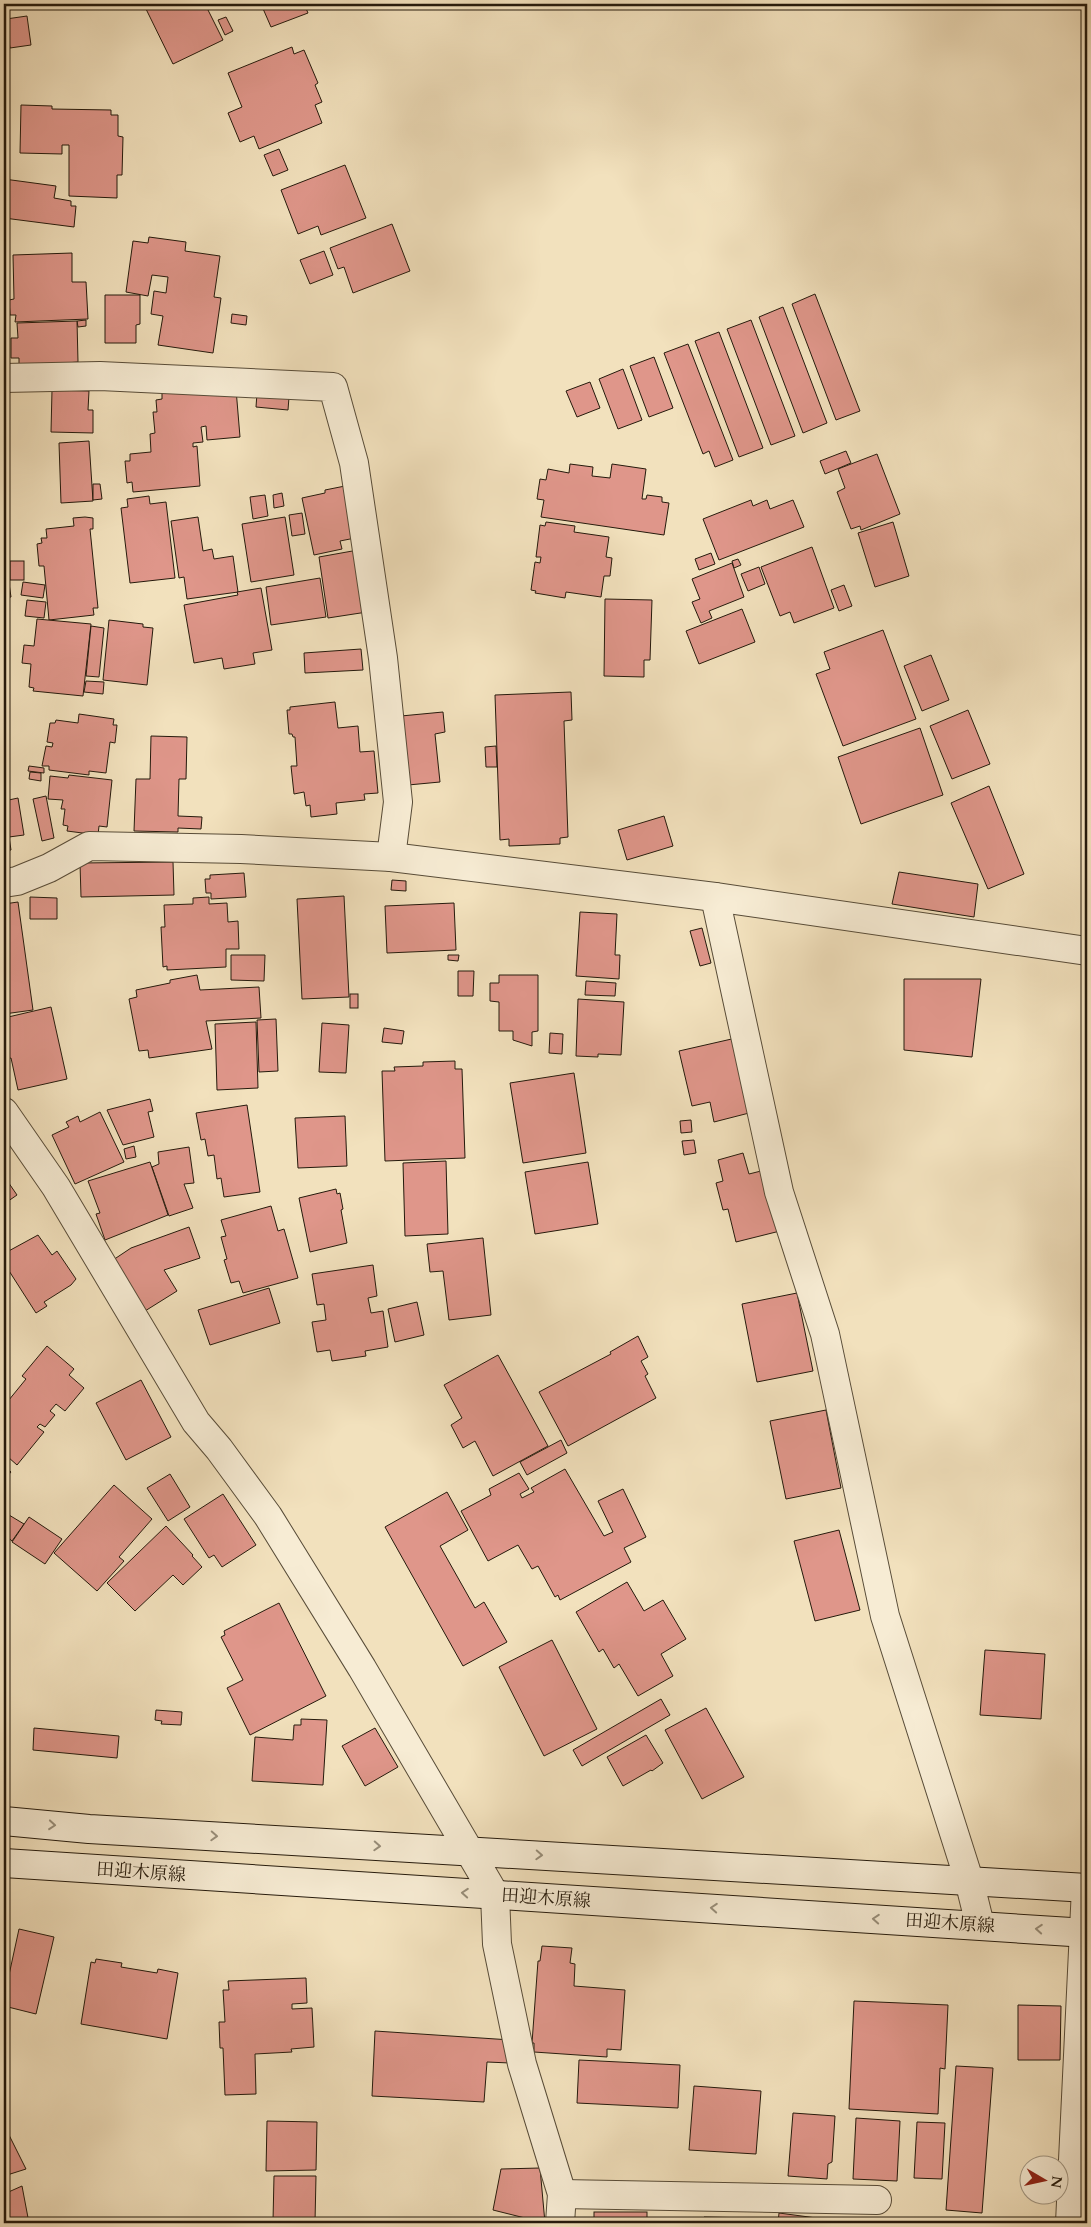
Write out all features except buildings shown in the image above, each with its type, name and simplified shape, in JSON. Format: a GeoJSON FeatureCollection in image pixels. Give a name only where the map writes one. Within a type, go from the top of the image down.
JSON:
{"type":"FeatureCollection","features":[{"type":"Feature","properties":{"kind":"street"},"geometry":{"type":"LineString","coordinates":[[4,378],[100,376],[333,387],[354,463],[383,658],[398,802],[390,857]]}},
{"type":"Feature","properties":{"kind":"street"},"geometry":{"type":"LineString","coordinates":[[4,883],[16,882],[49,868],[88,846],[241,849],[390,857],[715,897],[1087,951]]}},
{"type":"Feature","properties":{"kind":"street"},"geometry":{"type":"LineString","coordinates":[[715,897],[779,1192],[825,1334],[886,1616],[969,1880],[980,1925]]}},
{"type":"Feature","properties":{"kind":"street"},"geometry":{"type":"LineString","coordinates":[[4,1112],[56,1187],[196,1422],[219,1448],[268,1516],[362,1668],[495,1894],[497,1944],[522,2064],[562,2194],[560,2223]]}},
{"type":"Feature","properties":{"kind":"street"},"geometry":{"type":"LineString","coordinates":[[4,1821],[89,1829],[1086,1888],[1080,2137],[1070,2223]]}},
{"type":"Feature","properties":{"kind":"street","name":"田迎木原線"},"geometry":{"type":"LineString","coordinates":[[4,1863],[1085,1933]]}},
{"type":"Feature","properties":{"kind":"street"},"geometry":{"type":"LineString","coordinates":[[562,2194],[877,2200]]}}]}
